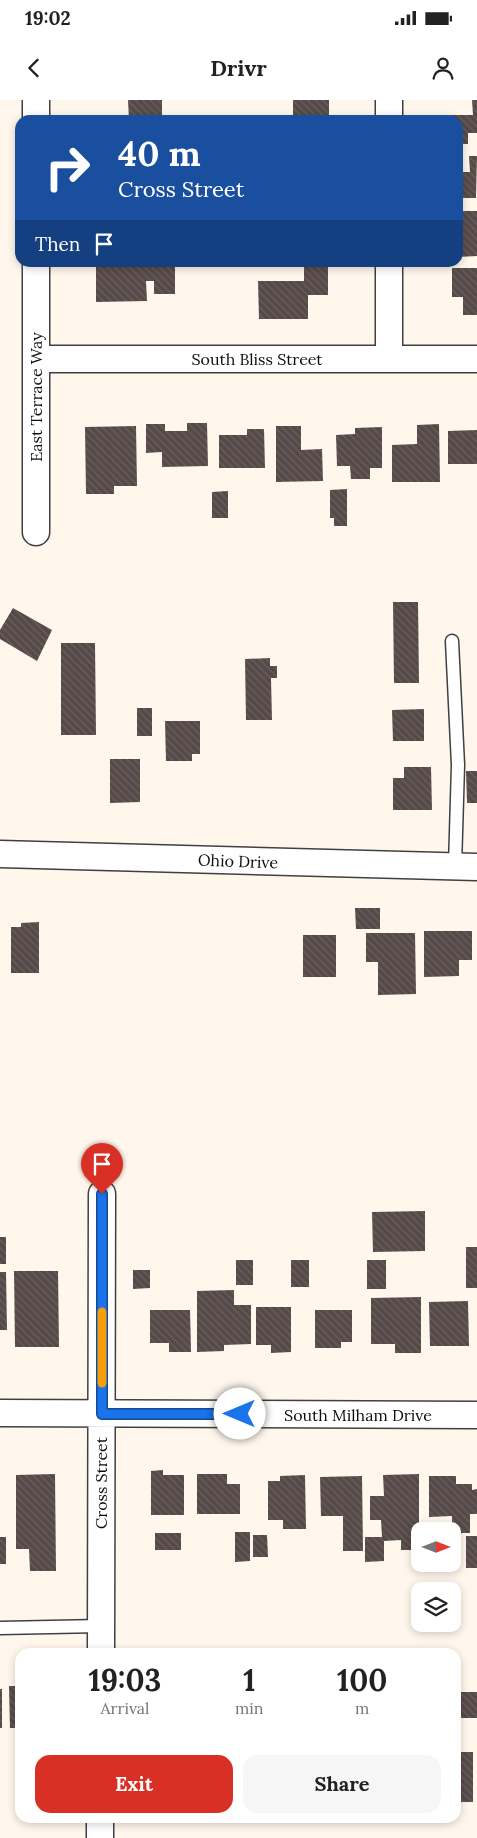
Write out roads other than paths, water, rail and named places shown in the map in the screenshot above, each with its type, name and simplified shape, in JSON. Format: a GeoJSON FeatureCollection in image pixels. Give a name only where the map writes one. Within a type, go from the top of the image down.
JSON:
{"type":"FeatureCollection","features":[{"type":"Feature","properties":{"kind":"street"},"geometry":{"type":"LineString","coordinates":[[36,100],[36,115]]}},
{"type":"Feature","properties":{"kind":"street"},"geometry":{"type":"LineString","coordinates":[[389,100],[389,115]]}},
{"type":"Feature","properties":{"kind":"street","name":"East Terrace Way"},"geometry":{"type":"LineString","coordinates":[[36,267],[36,532]]}},
{"type":"Feature","properties":{"kind":"street"},"geometry":{"type":"LineString","coordinates":[[389,267],[389,359]]}},
{"type":"Feature","properties":{"kind":"street","name":"South Bliss Street"},"geometry":{"type":"LineString","coordinates":[[36,359],[477,359]]}},
{"type":"Feature","properties":{"kind":"street","name":"Ohio Drive"},"geometry":{"type":"LineString","coordinates":[[0,854],[466,867]]}},
{"type":"Feature","properties":{"kind":"street","name":"Cross Street"},"geometry":{"type":"LineString","coordinates":[[100,1648],[102,1194]]}},
{"type":"Feature","properties":{"kind":"street","name":"South Milham Drive"},"geometry":{"type":"LineString","coordinates":[[0,1413],[477,1415]]}},
{"type":"Feature","properties":{"kind":"street"},"geometry":{"type":"LineString","coordinates":[[100,1823],[100,1838]]}},
{"type":"Feature","properties":{"kind":"lane"},"geometry":{"type":"LineString","coordinates":[[452,641],[458,765],[466,867]]}},
{"type":"Feature","properties":{"kind":"lane"},"geometry":{"type":"LineString","coordinates":[[0,1628],[101,1626]]}}]}
